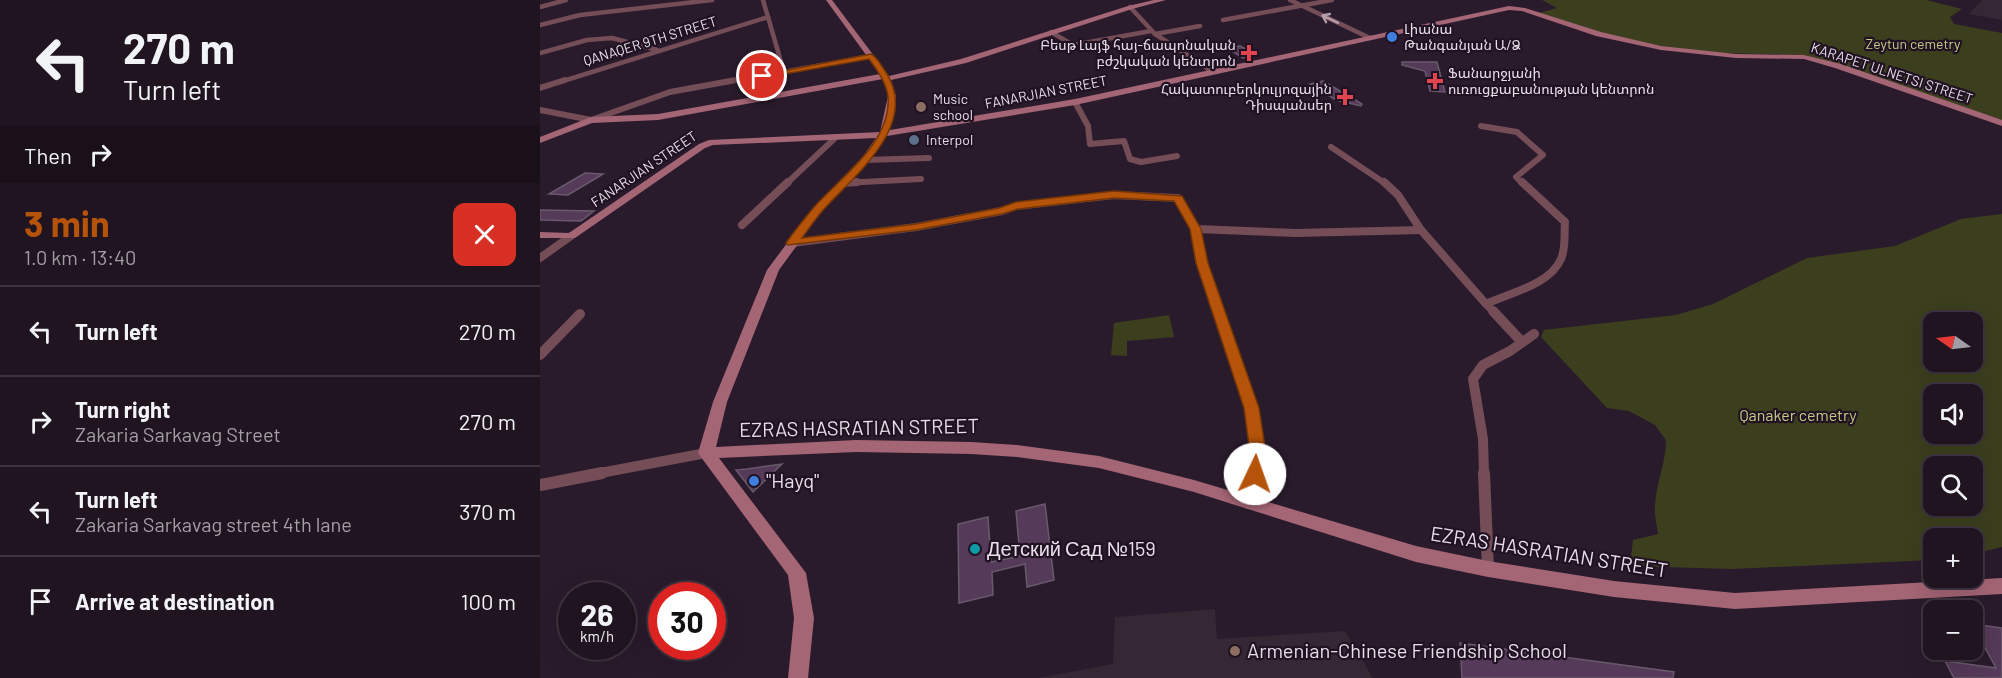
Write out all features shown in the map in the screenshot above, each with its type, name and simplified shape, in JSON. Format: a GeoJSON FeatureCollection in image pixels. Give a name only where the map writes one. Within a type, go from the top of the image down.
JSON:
{"type":"FeatureCollection","features":[{"type":"Feature","properties":{"kind":"street"},"geometry":{"type":"LineString","coordinates":[[540,7],[566,0]]}},
{"type":"Feature","properties":{"kind":"street"},"geometry":{"type":"LineString","coordinates":[[540,24],[580,15],[712,0]]}},
{"type":"Feature","properties":{"kind":"street"},"geometry":{"type":"LineString","coordinates":[[763,0],[784,72]]}},
{"type":"Feature","properties":{"kind":"street"},"geometry":{"type":"LineString","coordinates":[[798,678],[804,618],[797,573],[708,455],[720,402],[773,270],[818,209],[865,160],[884,134],[889,119],[892,96],[886,77],[829,0]]}},
{"type":"Feature","properties":{"kind":"street"},"geometry":{"type":"LineString","coordinates":[[540,110],[591,120],[658,117],[886,77],[963,61],[1130,7],[1163,0]]}},
{"type":"Feature","properties":{"kind":"street"},"geometry":{"type":"LineString","coordinates":[[1290,0],[1370,38]]}},
{"type":"Feature","properties":{"kind":"street"},"geometry":{"type":"LineString","coordinates":[[1223,20],[1332,0]]}},
{"type":"Feature","properties":{"kind":"street"},"geometry":{"type":"LineString","coordinates":[[1130,7],[1153,32],[1213,72]]}},
{"type":"Feature","properties":{"kind":"street","name":"FANARJIAN STREET"},"geometry":{"type":"LineString","coordinates":[[540,258],[706,144],[720,141],[834,139],[884,134],[1075,102],[1494,12],[1534,13],[1562,24],[1629,41],[1696,53],[1736,56]]}},
{"type":"Feature","properties":{"kind":"street","name":"QANAQER 9TH STREET"},"geometry":{"type":"LineString","coordinates":[[540,88],[768,17]]}},
{"type":"Feature","properties":{"kind":"street"},"geometry":{"type":"LineString","coordinates":[[1052,32],[1073,45],[1200,26]]}},
{"type":"Feature","properties":{"kind":"street"},"geometry":{"type":"LineString","coordinates":[[540,53],[587,40],[612,38],[659,51]]}},
{"type":"Feature","properties":{"kind":"street"},"geometry":{"type":"LineString","coordinates":[[540,140],[669,92],[871,56]]}},
{"type":"Feature","properties":{"kind":"street","name":"KARAPET ULNETSI STREET"},"geometry":{"type":"LineString","coordinates":[[1736,56],[1804,57],[1838,66],[2002,123]]}},
{"type":"Feature","properties":{"kind":"street"},"geometry":{"type":"LineString","coordinates":[[1075,102],[1088,126],[1090,144],[1124,141],[1130,159],[1141,162],[1177,156]]}},
{"type":"Feature","properties":{"kind":"street"},"geometry":{"type":"LineString","coordinates":[[1481,126],[1517,132],[1543,155],[1516,177],[1565,222],[1563,248],[1558,265],[1534,282],[1486,304]]}},
{"type":"Feature","properties":{"kind":"street"},"geometry":{"type":"LineString","coordinates":[[742,225],[834,139]]}},
{"type":"Feature","properties":{"kind":"street"},"geometry":{"type":"LineString","coordinates":[[1331,147],[1384,182],[1398,195],[1421,230],[1470,288],[1521,341]]}},
{"type":"Feature","properties":{"kind":"street"},"geometry":{"type":"LineString","coordinates":[[865,160],[929,158]]}},
{"type":"Feature","properties":{"kind":"street"},"geometry":{"type":"LineString","coordinates":[[843,183],[921,179]]}},
{"type":"Feature","properties":{"kind":"street"},"geometry":{"type":"LineString","coordinates":[[792,243],[916,227],[1002,211],[1016,206],[1114,195],[1178,198],[1196,229],[1202,263],[1252,408],[1259,460],[1248,503]]}},
{"type":"Feature","properties":{"kind":"street"},"geometry":{"type":"LineString","coordinates":[[1196,229],[1296,233],[1421,230]]}},
{"type":"Feature","properties":{"kind":"street"},"geometry":{"type":"LineString","coordinates":[[540,235],[571,236]]}},
{"type":"Feature","properties":{"kind":"street"},"geometry":{"type":"LineString","coordinates":[[540,356],[580,314]]}},
{"type":"Feature","properties":{"kind":"street"},"geometry":{"type":"LineString","coordinates":[[1488,569],[1483,439],[1473,379],[1476,371],[1482,365],[1513,350],[1521,341],[1534,334]]}},
{"type":"Feature","properties":{"kind":"street","name":"EZRAS HASRATIAN STREET"},"geometry":{"type":"LineString","coordinates":[[708,455],[856,446],[970,448],[1017,451],[1099,462],[1194,486],[1416,554],[1488,569],[1614,589],[1735,601],[2002,585]]}},
{"type":"Feature","properties":{"kind":"street","name":"EZRAS HASRATIAN STREET"},"geometry":{"type":"LineString","coordinates":[[708,455],[852,451],[951,452],[1018,456],[1098,467],[1194,491],[1416,560],[1615,595],[1739,606],[2002,591]]}},
{"type":"Feature","properties":{"kind":"street"},"geometry":{"type":"LineString","coordinates":[[540,485],[708,455]]}},
{"type":"Feature","properties":{"kind":"shaded area"},"geometry":{"type":"Polygon","coordinates":[[[1982,0],[2002,0],[2002,20],[1969,14],[1982,0]]]}},
{"type":"Feature","properties":{"kind":"shaded area","name":"Armenian-Chinese Friendship School"},"geometry":{"type":"Polygon","coordinates":[[[1215,609],[1217,639],[1345,631],[1373,678],[1038,678],[1113,664],[1115,617],[1215,609]]]}},
{"type":"Feature","properties":{"kind":"green space","name":"Zeytun cemetry"},"geometry":{"type":"Polygon","coordinates":[[[1542,0],[1926,0],[1962,9],[1950,17],[1954,24],[2002,33],[2002,121],[1805,55],[1722,53],[1669,48],[1606,34],[1539,13],[1557,8],[1542,0]]]}},
{"type":"Feature","properties":{"kind":"green space","name":"Qanaker cemetry"},"geometry":{"type":"Polygon","coordinates":[[[2002,214],[2002,547],[1983,552],[1983,528],[1923,528],[1923,560],[1732,569],[1630,566],[1633,540],[1658,534],[1655,506],[1666,440],[1655,425],[1629,411],[1607,408],[1541,337],[1544,330],[1676,315],[1713,304],[1807,258],[1895,246],[1961,219],[2002,214]]]}},
{"type":"Feature","properties":{"kind":"green space"},"geometry":{"type":"Polygon","coordinates":[[[1169,315],[1174,337],[1127,341],[1127,356],[1111,355],[1114,323],[1169,315]]]}},
{"type":"Feature","properties":{"kind":"building"},"geometry":{"type":"Polygon","coordinates":[[[1240,46],[1257,55],[1243,58],[1227,48],[1240,46]]]}},
{"type":"Feature","properties":{"kind":"building"},"geometry":{"type":"Polygon","coordinates":[[[1402,62],[1437,62],[1445,92],[1430,91],[1425,71],[1402,65],[1402,62]]]}},
{"type":"Feature","properties":{"kind":"building"},"geometry":{"type":"Polygon","coordinates":[[[1323,81],[1362,104],[1361,106],[1336,100],[1310,84],[1323,81]]]}},
{"type":"Feature","properties":{"kind":"building"},"geometry":{"type":"Polygon","coordinates":[[[585,173],[603,174],[568,195],[549,194],[585,173]]]}},
{"type":"Feature","properties":{"kind":"building"},"geometry":{"type":"Polygon","coordinates":[[[540,210],[594,211],[581,221],[540,220],[540,210]]]}},
{"type":"Feature","properties":{"kind":"building","name":"\"Hayq\""},"geometry":{"type":"Polygon","coordinates":[[[782,464],[753,492],[736,470],[747,469],[782,464]]]}},
{"type":"Feature","properties":{"kind":"building","name":"Детский Сад №159"},"geometry":{"type":"Polygon","coordinates":[[[1045,504],[1054,580],[1027,587],[1025,564],[992,572],[993,595],[959,603],[958,524],[988,517],[991,562],[1020,556],[1016,511],[1045,504]]]}},
{"type":"Feature","properties":{"kind":"building"},"geometry":{"type":"Polygon","coordinates":[[[1983,625],[2002,628],[2002,678],[1954,678],[1945,661],[1996,668],[1983,644],[1983,625]]]}},
{"type":"Feature","properties":{"kind":"building"},"geometry":{"type":"Polygon","coordinates":[[[1460,643],[1674,672],[1673,678],[1462,678],[1460,643]]]}},
{"type":"Feature","properties":{"kind":"place","name":"Լիանա Թանգանյան Ա/Ձ"},"geometry":{"type":"Point","coordinates":[1392,37]}},
{"type":"Feature","properties":{"kind":"place","name":"Բեսթ Լայֆ հայ-ճապոնական բժշկական կենտրոն"},"geometry":{"type":"Point","coordinates":[1249,53]}},
{"type":"Feature","properties":{"kind":"place","name":"Ֆանարջյանի ուռուցքաբանության կենտրոն"},"geometry":{"type":"Point","coordinates":[1435,81]}},
{"type":"Feature","properties":{"kind":"place","name":"Հակատուբերկուլյոզային Դիսպանսեր"},"geometry":{"type":"Point","coordinates":[1345,97]}},
{"type":"Feature","properties":{"kind":"place","name":"Music school"},"geometry":{"type":"Point","coordinates":[921,107]}},
{"type":"Feature","properties":{"kind":"place","name":"Interpol"},"geometry":{"type":"Point","coordinates":[914,140]}},
{"type":"Feature","properties":{"kind":"place","name":"\"Hayq\""},"geometry":{"type":"Point","coordinates":[754,481]}},
{"type":"Feature","properties":{"kind":"place","name":"Детский Сад №159"},"geometry":{"type":"Point","coordinates":[975,549]}},
{"type":"Feature","properties":{"kind":"place","name":"Armenian-Chinese Friendship School"},"geometry":{"type":"Point","coordinates":[1235,651]}},
{"type":"Feature","properties":{"kind":"route"},"geometry":{"type":"LineString","coordinates":[[762,76],[871,56],[887,79],[892,96],[889,119],[884,134],[865,160],[818,209],[792,243],[916,227],[1002,211],[1016,206],[1114,195],[1137,194],[1178,198],[1196,229],[1202,263],[1252,408],[1259,460],[1255,474]]}}]}
